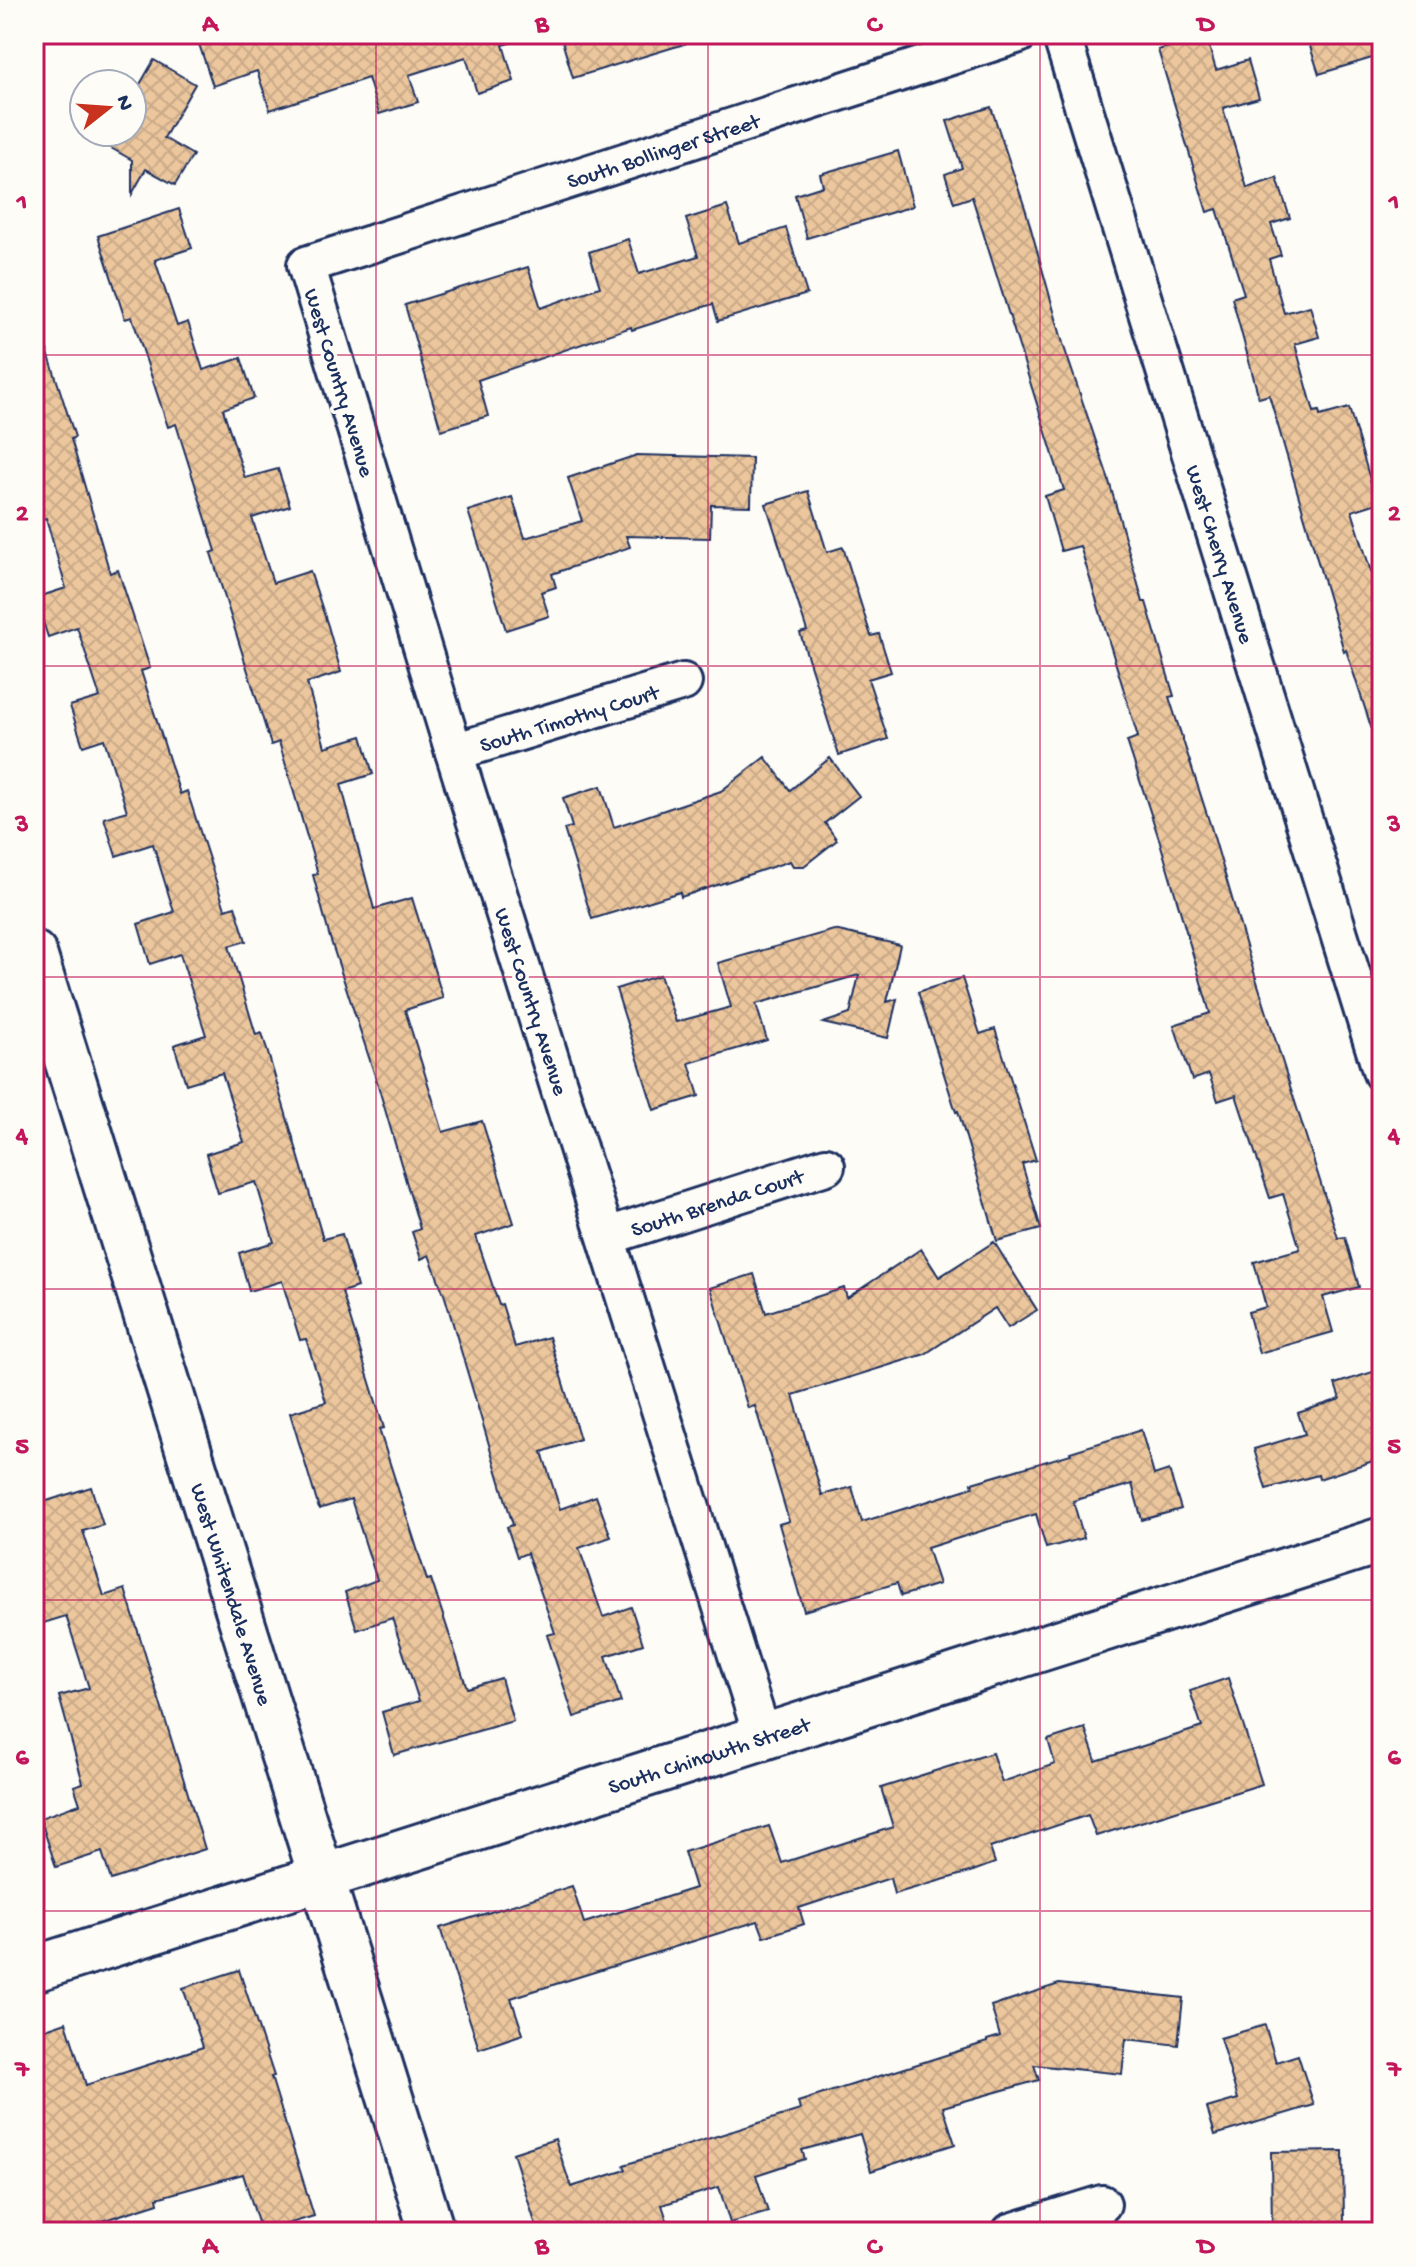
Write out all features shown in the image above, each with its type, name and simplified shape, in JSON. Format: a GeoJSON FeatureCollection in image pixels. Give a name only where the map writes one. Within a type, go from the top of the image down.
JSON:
{"type":"FeatureCollection","features":[{"type":"Feature","properties":{"kind":"street","name":"South Bollinger Street"},"geometry":{"type":"LineString","coordinates":[[306,265],[1019,34]]}},
{"type":"Feature","properties":{"kind":"street","name":"West Cherry Avenue"},"geometry":{"type":"LineString","coordinates":[[1061,34],[1382,1073]]}},
{"type":"Feature","properties":{"kind":"street","name":"West Country Avenue"},"geometry":{"type":"LineString","coordinates":[[306,265],[454,752],[762,1735]]}},
{"type":"Feature","properties":{"kind":"street","name":"South Timothy Court"},"geometry":{"type":"LineString","coordinates":[[454,752],[683,682]]}},
{"type":"Feature","properties":{"kind":"street","name":"West Whitendale Avenue"},"geometry":{"type":"LineString","coordinates":[[34,954],[432,2232]]}},
{"type":"Feature","properties":{"kind":"street","name":"South Brenda Court"},"geometry":{"type":"LineString","coordinates":[[608,1236],[826,1166]]}},
{"type":"Feature","properties":{"kind":"street","name":"South Chinowth Street"},"geometry":{"type":"LineString","coordinates":[[34,1969],[1382,1540]]}},
{"type":"Feature","properties":{"kind":"street"},"geometry":{"type":"LineString","coordinates":[[1011,2232],[1102,2204]]}},
{"type":"Feature","properties":{"kind":"building"},"geometry":{"type":"Polygon","coordinates":[[[220,34],[517,34],[518,40],[503,45],[514,81],[477,93],[466,57],[409,75],[418,102],[379,114],[368,78],[270,110],[257,71],[213,86],[198,41],[220,34]]]}},
{"type":"Feature","properties":{"kind":"building"},"geometry":{"type":"Polygon","coordinates":[[[560,34],[693,34],[694,41],[573,78],[560,34]]]}},
{"type":"Feature","properties":{"kind":"building"},"geometry":{"type":"Polygon","coordinates":[[[1306,34],[1382,34],[1382,55],[1319,74],[1306,34]]]}},
{"type":"Feature","properties":{"kind":"building"},"geometry":{"type":"Polygon","coordinates":[[[1206,36],[1216,70],[1248,60],[1259,98],[1223,108],[1247,188],[1277,178],[1290,218],[1271,224],[1281,255],[1269,259],[1284,313],[1310,306],[1319,337],[1295,344],[1314,412],[1319,411],[1320,416],[1349,408],[1377,503],[1352,511],[1382,607],[1382,741],[1376,742],[1344,651],[1269,395],[1259,398],[1232,298],[1244,294],[1217,209],[1207,212],[1158,50],[1206,36]]]}},
{"type":"Feature","properties":{"kind":"building"},"geometry":{"type":"Polygon","coordinates":[[[154,60],[195,84],[164,138],[193,155],[175,185],[146,169],[132,194],[132,160],[111,148],[148,148],[148,70],[154,60]]]}},
{"type":"Feature","properties":{"kind":"building"},"geometry":{"type":"Polygon","coordinates":[[[991,107],[1026,211],[1064,347],[1107,474],[1143,602],[1146,602],[1174,696],[1169,697],[1248,953],[1338,1238],[1345,1237],[1359,1287],[1323,1297],[1333,1332],[1259,1353],[1248,1312],[1266,1307],[1254,1262],[1300,1249],[1283,1194],[1270,1198],[1236,1095],[1218,1101],[1209,1074],[1192,1080],[1174,1025],[1210,1013],[1127,741],[1138,737],[1080,546],[1061,551],[1045,496],[1064,490],[972,197],[954,203],[945,174],[962,168],[947,121],[991,107]]]}},
{"type":"Feature","properties":{"kind":"building"},"geometry":{"type":"Polygon","coordinates":[[[898,151],[913,206],[807,238],[795,195],[823,186],[820,174],[898,151]]]}},
{"type":"Feature","properties":{"kind":"building"},"geometry":{"type":"Polygon","coordinates":[[[727,206],[739,243],[786,228],[807,294],[718,321],[713,304],[632,330],[631,327],[478,380],[488,416],[441,430],[405,305],[528,267],[541,308],[600,287],[589,252],[628,239],[639,274],[698,256],[686,219],[727,206]]]}},
{"type":"Feature","properties":{"kind":"building"},"geometry":{"type":"Polygon","coordinates":[[[179,209],[192,248],[155,260],[177,326],[188,322],[203,370],[241,358],[254,398],[223,409],[245,478],[278,469],[290,506],[252,518],[273,583],[310,571],[328,626],[341,672],[307,683],[325,747],[362,736],[373,774],[341,784],[374,909],[412,898],[443,998],[405,1010],[443,1132],[482,1121],[514,1223],[476,1236],[515,1347],[549,1337],[580,1439],[542,1452],[560,1509],[596,1496],[611,1537],[579,1548],[603,1617],[631,1607],[643,1644],[606,1656],[621,1702],[574,1717],[547,1635],[555,1633],[527,1553],[517,1557],[507,1527],[513,1525],[445,1297],[429,1255],[421,1259],[412,1232],[420,1229],[330,938],[313,875],[318,874],[279,742],[271,745],[211,553],[216,551],[176,424],[168,427],[132,317],[125,319],[98,236],[179,209]]]}},
{"type":"Feature","properties":{"kind":"building"},"geometry":{"type":"Polygon","coordinates":[[[40,328],[75,437],[71,439],[110,573],[118,570],[150,668],[141,671],[180,794],[187,791],[225,909],[235,906],[246,941],[229,946],[256,1035],[262,1033],[323,1239],[342,1234],[357,1287],[342,1292],[384,1428],[379,1429],[427,1580],[431,1579],[467,1688],[501,1678],[513,1721],[394,1755],[382,1712],[419,1701],[392,1618],[357,1630],[345,1592],[377,1580],[351,1499],[319,1509],[290,1413],[326,1402],[306,1339],[300,1340],[282,1281],[249,1291],[239,1253],[274,1242],[256,1182],[218,1193],[206,1154],[244,1142],[222,1073],[186,1084],[174,1045],[206,1035],[180,954],[150,964],[138,924],[174,912],[153,844],[116,856],[104,818],[127,811],[104,739],[83,746],[70,706],[100,697],[77,627],[48,637],[35,598],[66,588],[46,518],[34,522],[34,329],[40,328]]]}},
{"type":"Feature","properties":{"kind":"building"},"geometry":{"type":"Polygon","coordinates":[[[637,455],[752,458],[751,506],[711,505],[710,538],[626,536],[630,547],[552,574],[556,587],[541,592],[549,616],[506,630],[468,511],[512,497],[525,538],[582,521],[568,478],[637,455]]]}},
{"type":"Feature","properties":{"kind":"building"},"geometry":{"type":"Polygon","coordinates":[[[808,491],[827,552],[843,547],[871,636],[879,634],[891,672],[868,679],[888,739],[839,755],[800,633],[807,631],[766,504],[808,491]]]}},
{"type":"Feature","properties":{"kind":"building"},"geometry":{"type":"Polygon","coordinates":[[[765,757],[790,790],[830,758],[859,796],[825,823],[837,840],[804,866],[793,866],[790,861],[681,897],[680,892],[592,919],[564,829],[572,827],[563,798],[601,786],[614,827],[721,791],[765,757]]]}},
{"type":"Feature","properties":{"kind":"building"},"geometry":{"type":"Polygon","coordinates":[[[834,930],[900,945],[887,1002],[897,999],[888,1038],[823,1023],[850,1014],[859,975],[756,1004],[767,1040],[689,1063],[699,1096],[654,1110],[616,989],[660,975],[676,1022],[731,1007],[718,963],[834,930]]]}},
{"type":"Feature","properties":{"kind":"building"},"geometry":{"type":"Polygon","coordinates":[[[962,978],[980,1034],[995,1029],[1036,1160],[1022,1164],[1041,1229],[997,1241],[918,992],[962,978]]]}},
{"type":"Feature","properties":{"kind":"building"},"geometry":{"type":"Polygon","coordinates":[[[994,1242],[1037,1310],[1008,1328],[995,1308],[925,1354],[793,1395],[822,1495],[852,1487],[862,1522],[973,1487],[972,1483],[1141,1430],[1154,1475],[1169,1470],[1181,1509],[1142,1520],[1132,1484],[1073,1501],[1084,1538],[1046,1548],[1036,1514],[927,1548],[939,1584],[901,1596],[897,1583],[804,1611],[779,1524],[789,1521],[755,1406],[748,1408],[710,1288],[754,1274],[766,1313],[844,1288],[847,1298],[921,1249],[939,1277],[994,1242]]]}},
{"type":"Feature","properties":{"kind":"building"},"geometry":{"type":"Polygon","coordinates":[[[1382,1369],[1382,1458],[1319,1479],[1318,1475],[1266,1489],[1254,1449],[1305,1434],[1298,1413],[1340,1399],[1335,1384],[1382,1369]]]}},
{"type":"Feature","properties":{"kind":"building"},"geometry":{"type":"Polygon","coordinates":[[[91,1487],[103,1525],[83,1531],[104,1596],[125,1589],[205,1849],[111,1880],[102,1852],[56,1867],[40,1818],[80,1804],[74,1786],[83,1783],[59,1696],[89,1688],[66,1616],[34,1626],[34,1505],[91,1487]]]}},
{"type":"Feature","properties":{"kind":"building"},"geometry":{"type":"Polygon","coordinates":[[[1228,1678],[1262,1784],[1096,1836],[1088,1815],[990,1848],[995,1863],[973,1871],[894,1894],[890,1878],[799,1908],[804,1924],[764,1937],[758,1921],[511,1998],[523,2034],[479,2049],[440,1928],[572,1886],[584,1923],[695,1888],[684,1852],[769,1826],[782,1863],[893,1827],[881,1788],[992,1753],[1002,1782],[1055,1764],[1048,1740],[1085,1728],[1096,1761],[1202,1727],[1190,1691],[1228,1678]]]}},
{"type":"Feature","properties":{"kind":"building"},"geometry":{"type":"Polygon","coordinates":[[[239,1970],[274,2076],[271,2077],[314,2216],[261,2232],[243,2174],[157,2198],[158,2203],[86,2226],[88,2232],[34,2232],[34,2033],[66,2022],[86,2085],[203,2047],[183,1988],[239,1970]]]}},
{"type":"Feature","properties":{"kind":"building"},"geometry":{"type":"Polygon","coordinates":[[[1059,1984],[1183,1998],[1178,2045],[1126,2039],[1122,2074],[1034,2065],[1039,2080],[943,2107],[955,2144],[871,2171],[860,2134],[802,2150],[805,2159],[756,2175],[768,2212],[730,2223],[719,2187],[662,2205],[671,2232],[538,2232],[513,2153],[555,2139],[571,2187],[626,2170],[624,2165],[800,2110],[798,2102],[987,2042],[1000,2036],[991,2006],[1059,1984]]]}},
{"type":"Feature","properties":{"kind":"building"},"geometry":{"type":"Polygon","coordinates":[[[1265,2025],[1276,2062],[1298,2055],[1314,2105],[1215,2135],[1207,2108],[1238,2099],[1220,2038],[1265,2025]]]}},
{"type":"Feature","properties":{"kind":"building"},"geometry":{"type":"Polygon","coordinates":[[[1343,2151],[1344,2224],[1322,2224],[1322,2232],[1272,2232],[1271,2152],[1343,2151]]]}}]}
